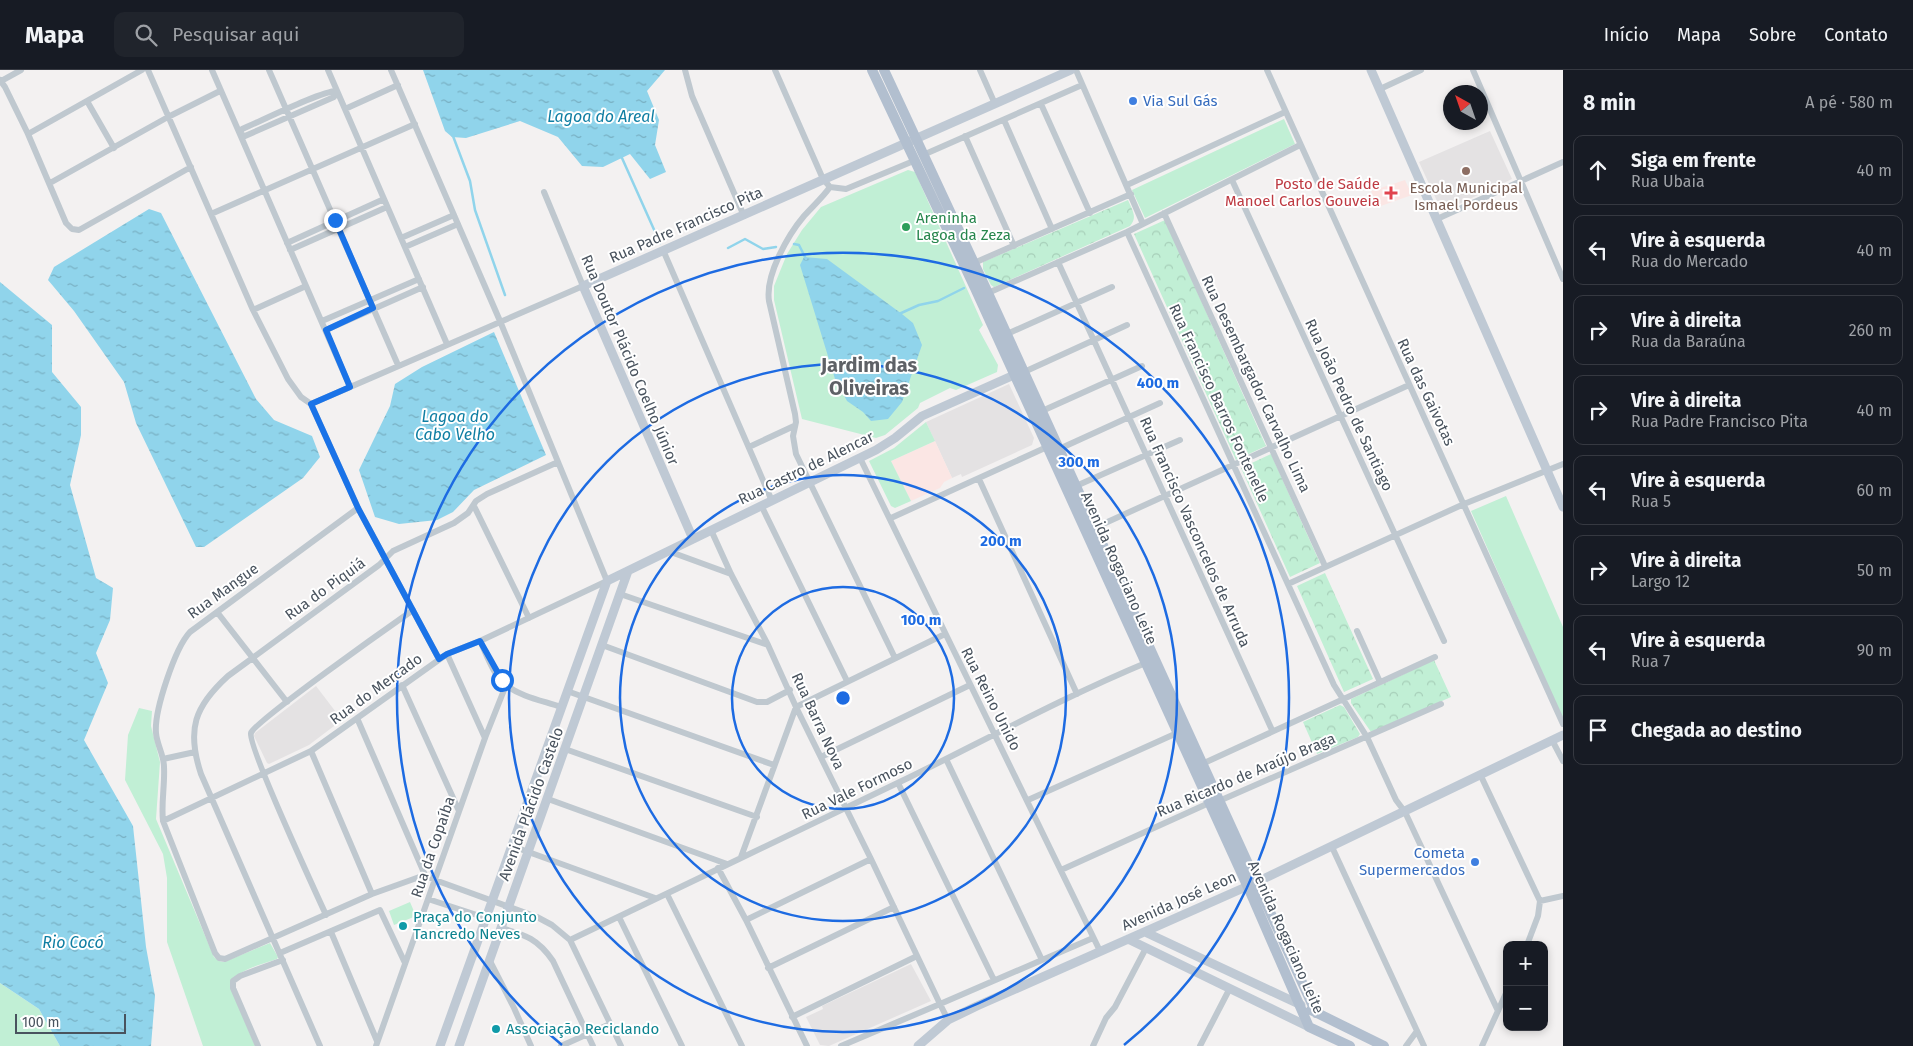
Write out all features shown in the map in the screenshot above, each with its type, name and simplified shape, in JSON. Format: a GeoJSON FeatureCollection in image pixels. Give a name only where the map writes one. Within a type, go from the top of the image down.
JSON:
{"type":"FeatureCollection","features":[{"type":"Feature","properties":{"kind":"main road","name":"Avenida Rogaciano Leite"},"geometry":{"type":"LineString","coordinates":[[872,70],[912,141]]}},
{"type":"Feature","properties":{"kind":"main road","name":"Avenida Rogaciano Leite"},"geometry":{"type":"LineString","coordinates":[[884,70],[912,141],[979,286],[1014,375],[1047,447],[1090,530],[1150,661],[1202,764],[1214,802]]}},
{"type":"Feature","properties":{"kind":"main road","name":"Avenida Rogaciano Leite"},"geometry":{"type":"LineString","coordinates":[[979,286],[1007,334],[1059,448],[1076,486],[1090,530]]}},
{"type":"Feature","properties":{"kind":"main road","name":"Avenida Rogaciano Leite"},"geometry":{"type":"LineString","coordinates":[[1150,661],[1177,733],[1214,802],[1316,1013]]}},
{"type":"Feature","properties":{"kind":"main road","name":"Avenida Rogaciano Leite"},"geometry":{"type":"LineString","coordinates":[[1252,884],[1309,1026]]}},
{"type":"Feature","properties":{"kind":"main road"},"geometry":{"type":"LineString","coordinates":[[1301,1005],[1384,1046]]}},
{"type":"Feature","properties":{"kind":"main road"},"geometry":{"type":"LineString","coordinates":[[1309,1026],[1350,1046]]}},
{"type":"Feature","properties":{"kind":"street"},"geometry":{"type":"LineString","coordinates":[[21,70],[9,73],[1,81],[28,134],[66,222],[72,229],[79,230],[191,168]]}},
{"type":"Feature","properties":{"kind":"street"},"geometry":{"type":"LineString","coordinates":[[28,134],[142,70]]}},
{"type":"Feature","properties":{"kind":"street"},"geometry":{"type":"LineString","coordinates":[[148,70],[253,310],[288,379],[301,398],[311,404],[358,508],[439,659]]}},
{"type":"Feature","properties":{"kind":"street"},"geometry":{"type":"LineString","coordinates":[[212,70],[350,387]]}},
{"type":"Feature","properties":{"kind":"street"},"geometry":{"type":"LineString","coordinates":[[269,70],[398,365]]}},
{"type":"Feature","properties":{"kind":"street"},"geometry":{"type":"LineString","coordinates":[[328,70],[447,344]]}},
{"type":"Feature","properties":{"kind":"street"},"geometry":{"type":"LineString","coordinates":[[391,70],[500,321],[606,581]]}},
{"type":"Feature","properties":{"kind":"street"},"geometry":{"type":"LineString","coordinates":[[684,70],[692,96],[744,216]]}},
{"type":"Feature","properties":{"kind":"street"},"geometry":{"type":"LineString","coordinates":[[775,70],[823,179],[830,187],[846,189],[1082,86]]}},
{"type":"Feature","properties":{"kind":"street"},"geometry":{"type":"LineString","coordinates":[[980,70],[995,104]]}},
{"type":"Feature","properties":{"kind":"street","name":"Rua Padre Francisco Pita"},"geometry":{"type":"LineString","coordinates":[[311,404],[744,216],[823,179],[1071,70]]}},
{"type":"Feature","properties":{"kind":"street"},"geometry":{"type":"LineString","coordinates":[[1076,70],[1143,224]]}},
{"type":"Feature","properties":{"kind":"street","name":"Rua das Gaivotas"},"geometry":{"type":"LineString","coordinates":[[1267,70],[1563,724]]}},
{"type":"Feature","properties":{"kind":"street"},"geometry":{"type":"LineString","coordinates":[[1371,70],[1563,507]]}},
{"type":"Feature","properties":{"kind":"street"},"geometry":{"type":"LineString","coordinates":[[1380,89],[1421,70]]}},
{"type":"Feature","properties":{"kind":"street"},"geometry":{"type":"LineString","coordinates":[[1473,70],[1563,278]]}},
{"type":"Feature","properties":{"kind":"street"},"geometry":{"type":"LineString","coordinates":[[345,109],[398,85]]}},
{"type":"Feature","properties":{"kind":"street"},"geometry":{"type":"LineString","coordinates":[[50,183],[168,117],[220,91]]}},
{"type":"Feature","properties":{"kind":"street"},"geometry":{"type":"LineString","coordinates":[[240,134],[244,136],[288,113],[334,97],[337,91]]}},
{"type":"Feature","properties":{"kind":"street"},"geometry":{"type":"LineString","coordinates":[[87,101],[114,148]]}},
{"type":"Feature","properties":{"kind":"street"},"geometry":{"type":"LineString","coordinates":[[1041,104],[1090,213]]}},
{"type":"Feature","properties":{"kind":"street"},"geometry":{"type":"LineString","coordinates":[[1127,185],[1285,112]]}},
{"type":"Feature","properties":{"kind":"street"},"geometry":{"type":"LineString","coordinates":[[1004,120],[1052,229]]}},
{"type":"Feature","properties":{"kind":"street"},"geometry":{"type":"LineString","coordinates":[[212,214],[415,124]]}},
{"type":"Feature","properties":{"kind":"street"},"geometry":{"type":"LineString","coordinates":[[966,136],[1014,246]]}},
{"type":"Feature","properties":{"kind":"street"},"geometry":{"type":"LineString","coordinates":[[979,286],[1058,262],[1127,232],[1300,145]]}},
{"type":"Feature","properties":{"kind":"street"},"geometry":{"type":"LineString","coordinates":[[1437,219],[1563,162]]}},
{"type":"Feature","properties":{"kind":"street","name":"Rua João Pedro de Santiago"},"geometry":{"type":"LineString","coordinates":[[1232,180],[1444,640]]}},
{"type":"Feature","properties":{"kind":"street"},"geometry":{"type":"LineString","coordinates":[[830,187],[797,225],[786,242],[771,277],[768,294],[796,422],[794,426],[794,447],[809,483],[895,658]]}},
{"type":"Feature","properties":{"kind":"street","name":"Rua Doutor Plácido Coelho Júnior"},"geometry":{"type":"LineString","coordinates":[[544,192],[693,539]]}},
{"type":"Feature","properties":{"kind":"street"},"geometry":{"type":"LineString","coordinates":[[970,265],[1131,194]]}},
{"type":"Feature","properties":{"kind":"street"},"geometry":{"type":"LineString","coordinates":[[287,243],[384,199]]}},
{"type":"Feature","properties":{"kind":"street"},"geometry":{"type":"LineString","coordinates":[[290,250],[387,207]]}},
{"type":"Feature","properties":{"kind":"street","name":"Rua Desembargador Carvalho Lima"},"geometry":{"type":"LineString","coordinates":[[1164,213],[1325,566]]}},
{"type":"Feature","properties":{"kind":"street"},"geometry":{"type":"LineString","coordinates":[[401,238],[454,215]]}},
{"type":"Feature","properties":{"kind":"street"},"geometry":{"type":"LineString","coordinates":[[405,247],[458,224]]}},
{"type":"Feature","properties":{"kind":"street","name":"Rua Francisco Barros Fontenelle"},"geometry":{"type":"LineString","coordinates":[[1127,232],[1334,685],[1366,737],[1396,800],[1405,812],[1498,1011]]}},
{"type":"Feature","properties":{"kind":"street"},"geometry":{"type":"LineString","coordinates":[[663,250],[772,501]]}},
{"type":"Feature","properties":{"kind":"street","name":"Rua Francisco Vasconcelos de Arruda"},"geometry":{"type":"LineString","coordinates":[[1058,262],[1272,730]]}},
{"type":"Feature","properties":{"kind":"street"},"geometry":{"type":"LineString","coordinates":[[322,321],[419,279]]}},
{"type":"Feature","properties":{"kind":"street"},"geometry":{"type":"LineString","coordinates":[[253,310],[306,286]]}},
{"type":"Feature","properties":{"kind":"street"},"geometry":{"type":"LineString","coordinates":[[326,330],[423,287]]}},
{"type":"Feature","properties":{"kind":"street"},"geometry":{"type":"LineString","coordinates":[[1007,334],[1112,287]]}},
{"type":"Feature","properties":{"kind":"street"},"geometry":{"type":"LineString","coordinates":[[1024,372],[1127,325]]}},
{"type":"Feature","properties":{"kind":"street"},"geometry":{"type":"LineString","coordinates":[[1042,411],[1142,366]]}},
{"type":"Feature","properties":{"kind":"street","name":"Rua Castro de Alencar"},"geometry":{"type":"LineString","coordinates":[[606,581],[885,445],[922,416],[1014,375]]}},
{"type":"Feature","properties":{"kind":"street"},"geometry":{"type":"LineString","coordinates":[[1090,530],[1409,385]]}},
{"type":"Feature","properties":{"kind":"street"},"geometry":{"type":"LineString","coordinates":[[1059,448],[1160,403]]}},
{"type":"Feature","properties":{"kind":"street"},"geometry":{"type":"LineString","coordinates":[[749,447],[794,426]]}},
{"type":"Feature","properties":{"kind":"street"},"geometry":{"type":"LineString","coordinates":[[1076,486],[1180,440]]}},
{"type":"Feature","properties":{"kind":"street"},"geometry":{"type":"LineString","coordinates":[[891,518],[1047,447]]}},
{"type":"Feature","properties":{"kind":"street","name":"Rua Reino Unido"},"geometry":{"type":"LineString","coordinates":[[860,458],[891,518],[945,634],[1028,800],[1100,951]]}},
{"type":"Feature","properties":{"kind":"street","name":"Rua do Piquiá"},"geometry":{"type":"LineString","coordinates":[[320,1046],[201,774],[195,752],[194,735],[199,710],[204,700],[228,676],[385,559],[392,551],[454,523],[474,506],[476,501],[487,494],[558,462]]}},
{"type":"Feature","properties":{"kind":"street"},"geometry":{"type":"LineString","coordinates":[[1288,584],[1394,534],[1563,464]]}},
{"type":"Feature","properties":{"kind":"street"},"geometry":{"type":"LineString","coordinates":[[979,478],[1077,694]]}},
{"type":"Feature","properties":{"kind":"street"},"geometry":{"type":"LineString","coordinates":[[761,505],[847,681]]}},
{"type":"Feature","properties":{"kind":"street"},"geometry":{"type":"LineString","coordinates":[[474,506],[528,618]]}},
{"type":"Feature","properties":{"kind":"street","name":"Rua Mangue"},"geometry":{"type":"LineString","coordinates":[[163,821],[164,770],[156,724],[161,696],[186,636],[358,508]]}},
{"type":"Feature","properties":{"kind":"street","name":"Rua Barra Nova"},"geometry":{"type":"LineString","coordinates":[[711,530],[948,1020]]}},
{"type":"Feature","properties":{"kind":"street"},"geometry":{"type":"LineString","coordinates":[[668,551],[731,574]]}},
{"type":"Feature","properties":{"kind":"street","name":"Avenida Plácido Castelo"},"geometry":{"type":"LineString","coordinates":[[459,1046],[628,571]]}},
{"type":"Feature","properties":{"kind":"street","name":"Rua do Mercado"},"geometry":{"type":"LineString","coordinates":[[163,821],[311,751],[447,654],[480,641],[606,581]]}},
{"type":"Feature","properties":{"kind":"street","name":"Avenida Plácido Castelo"},"geometry":{"type":"LineString","coordinates":[[440,1046],[606,581]]}},
{"type":"Feature","properties":{"kind":"street"},"geometry":{"type":"LineString","coordinates":[[620,594],[768,645]]}},
{"type":"Feature","properties":{"kind":"street"},"geometry":{"type":"LineString","coordinates":[[326,915],[250,740],[251,732],[256,725],[413,610]]}},
{"type":"Feature","properties":{"kind":"street"},"geometry":{"type":"LineString","coordinates":[[217,612],[287,702]]}},
{"type":"Feature","properties":{"kind":"street"},"geometry":{"type":"LineString","coordinates":[[588,631],[604,641],[757,702],[767,702],[790,690]]}},
{"type":"Feature","properties":{"kind":"street"},"geometry":{"type":"LineString","coordinates":[[1357,631],[1380,682]]}},
{"type":"Feature","properties":{"kind":"street"},"geometry":{"type":"LineString","coordinates":[[741,857],[796,707],[945,634]]}},
{"type":"Feature","properties":{"kind":"street"},"geometry":{"type":"LineString","coordinates":[[480,641],[498,676],[506,685],[561,707]]}},
{"type":"Feature","properties":{"kind":"street"},"geometry":{"type":"LineString","coordinates":[[447,654],[485,738]]}},
{"type":"Feature","properties":{"kind":"street"},"geometry":{"type":"LineString","coordinates":[[1202,764],[1272,730],[1435,657]]}},
{"type":"Feature","properties":{"kind":"street","name":"Rua Vale Formoso"},"geometry":{"type":"LineString","coordinates":[[570,940],[898,783],[1077,694],[1150,661]]}},
{"type":"Feature","properties":{"kind":"street","name":"Rua da Copaíba"},"geometry":{"type":"LineString","coordinates":[[376,1043],[485,738],[506,685]]}},
{"type":"Feature","properties":{"kind":"street"},"geometry":{"type":"LineString","coordinates":[[821,757],[970,685]]}},
{"type":"Feature","properties":{"kind":"street"},"geometry":{"type":"LineString","coordinates":[[402,686],[459,811]]}},
{"type":"Feature","properties":{"kind":"street"},"geometry":{"type":"LineString","coordinates":[[567,691],[774,765]]}},
{"type":"Feature","properties":{"kind":"street","name":"Rua Ricardo de Araújo Braga"},"geometry":{"type":"LineString","coordinates":[[1061,870],[1441,704]]}},
{"type":"Feature","properties":{"kind":"street"},"geometry":{"type":"LineString","coordinates":[[357,718],[426,875],[434,882],[546,922],[570,940],[609,1025],[621,1046]]}},
{"type":"Feature","properties":{"kind":"street"},"geometry":{"type":"LineString","coordinates":[[1028,800],[1177,733]]}},
{"type":"Feature","properties":{"kind":"street","name":"Avenida José Leon"},"geometry":{"type":"LineString","coordinates":[[919,1046],[948,1020],[1332,847],[1563,735]]}},
{"type":"Feature","properties":{"kind":"street"},"geometry":{"type":"LineString","coordinates":[[1552,740],[1563,760]]}},
{"type":"Feature","properties":{"kind":"street"},"geometry":{"type":"LineString","coordinates":[[565,749],[757,817]]}},
{"type":"Feature","properties":{"kind":"street"},"geometry":{"type":"LineString","coordinates":[[311,751],[372,894]]}},
{"type":"Feature","properties":{"kind":"street"},"geometry":{"type":"LineString","coordinates":[[163,759],[195,752]]}},
{"type":"Feature","properties":{"kind":"street"},"geometry":{"type":"LineString","coordinates":[[946,759],[1042,960]]}},
{"type":"Feature","properties":{"kind":"street"},"geometry":{"type":"LineString","coordinates":[[1480,774],[1540,901],[1538,916],[1529,941]]}},
{"type":"Feature","properties":{"kind":"street"},"geometry":{"type":"LineString","coordinates":[[898,783],[994,980]]}},
{"type":"Feature","properties":{"kind":"street"},"geometry":{"type":"LineString","coordinates":[[548,799],[727,864]]}},
{"type":"Feature","properties":{"kind":"street"},"geometry":{"type":"LineString","coordinates":[[163,821],[215,953],[220,958],[225,959],[274,939],[372,894],[426,875]]}},
{"type":"Feature","properties":{"kind":"street"},"geometry":{"type":"LineString","coordinates":[[512,846],[655,898]]}},
{"type":"Feature","properties":{"kind":"street"},"geometry":{"type":"LineString","coordinates":[[1332,847],[1424,1046]]}},
{"type":"Feature","properties":{"kind":"street"},"geometry":{"type":"LineString","coordinates":[[746,920],[871,859]]}},
{"type":"Feature","properties":{"kind":"street"},"geometry":{"type":"LineString","coordinates":[[718,868],[746,920],[807,1046]]}},
{"type":"Feature","properties":{"kind":"street"},"geometry":{"type":"LineString","coordinates":[[667,894],[742,1046]]}},
{"type":"Feature","properties":{"kind":"street"},"geometry":{"type":"LineString","coordinates":[[1540,901],[1563,896]]}},
{"type":"Feature","properties":{"kind":"street"},"geometry":{"type":"LineString","coordinates":[[429,897],[487,917]]}},
{"type":"Feature","properties":{"kind":"street"},"geometry":{"type":"LineString","coordinates":[[768,968],[894,907]]}},
{"type":"Feature","properties":{"kind":"street"},"geometry":{"type":"LineString","coordinates":[[280,952],[380,910],[405,963]]}},
{"type":"Feature","properties":{"kind":"street"},"geometry":{"type":"LineString","coordinates":[[619,916],[682,1046]]}},
{"type":"Feature","properties":{"kind":"street"},"geometry":{"type":"LineString","coordinates":[[502,926],[530,937],[546,950],[593,1046]]}},
{"type":"Feature","properties":{"kind":"street"},"geometry":{"type":"LineString","coordinates":[[331,932],[376,1043]]}},
{"type":"Feature","properties":{"kind":"street"},"geometry":{"type":"LineString","coordinates":[[1145,932],[1301,1005]]}},
{"type":"Feature","properties":{"kind":"street"},"geometry":{"type":"LineString","coordinates":[[841,1046],[1093,938]]}},
{"type":"Feature","properties":{"kind":"street"},"geometry":{"type":"LineString","coordinates":[[1128,939],[1309,1026]]}},
{"type":"Feature","properties":{"kind":"street"},"geometry":{"type":"LineString","coordinates":[[1093,1046],[1106,1018],[1115,1007],[1146,948]]}},
{"type":"Feature","properties":{"kind":"street"},"geometry":{"type":"LineString","coordinates":[[792,1017],[917,956]]}},
{"type":"Feature","properties":{"kind":"street"},"geometry":{"type":"LineString","coordinates":[[258,1046],[233,988],[234,981],[240,976],[283,960]]}},
{"type":"Feature","properties":{"kind":"street"},"geometry":{"type":"LineString","coordinates":[[490,961],[531,1046]]}},
{"type":"Feature","properties":{"kind":"street"},"geometry":{"type":"LineString","coordinates":[[1200,1046],[1230,988]]}},
{"type":"Feature","properties":{"kind":"street"},"geometry":{"type":"LineString","coordinates":[[1482,1046],[1503,1000]]}},
{"type":"Feature","properties":{"kind":"street"},"geometry":{"type":"LineString","coordinates":[[561,1046],[609,1025]]}},
{"type":"Feature","properties":{"kind":"street"},"geometry":{"type":"LineString","coordinates":[[1406,1046],[1417,1031]]}},
{"type":"Feature","properties":{"kind":"shaded area","name":"Escola Municipal Ismael Pordeus"},"geometry":{"type":"Polygon","coordinates":[[[1490,131],[1512,179],[1442,212],[1419,162],[1490,131]]]}},
{"type":"Feature","properties":{"kind":"shaded area","name":"Posto de Saúde Manoel Carlos Gouveia"},"geometry":{"type":"Polygon","coordinates":[[[1405,180],[1412,195],[1378,207],[1371,191],[1405,180]]]}},
{"type":"Feature","properties":{"kind":"shaded area"},"geometry":{"type":"Polygon","coordinates":[[[1009,384],[1034,438],[1032,445],[962,477],[961,474],[952,478],[926,422],[1009,384]]]}},
{"type":"Feature","properties":{"kind":"shaded area"},"geometry":{"type":"Polygon","coordinates":[[[935,441],[952,478],[944,482],[940,488],[911,501],[891,461],[935,441]]]}},
{"type":"Feature","properties":{"kind":"shaded area"},"geometry":{"type":"Polygon","coordinates":[[[316,686],[342,720],[309,745],[269,764],[267,763],[254,736],[255,733],[316,686]]]}},
{"type":"Feature","properties":{"kind":"shaded area"},"geometry":{"type":"Polygon","coordinates":[[[911,964],[931,1001],[829,1046],[820,1045],[806,1017],[823,1009],[822,1006],[911,964]]]}},
{"type":"Feature","properties":{"kind":"green space"},"geometry":{"type":"Polygon","coordinates":[[[1284,119],[1295,144],[1145,218],[1132,190],[1284,119]]]}},
{"type":"Feature","properties":{"kind":"green space"},"geometry":{"type":"Polygon","coordinates":[[[908,170],[915,172],[983,325],[979,330],[998,365],[997,372],[956,390],[950,388],[920,403],[918,408],[885,435],[876,438],[802,419],[774,300],[774,286],[787,254],[802,230],[821,207],[908,170]]]}},
{"type":"Feature","properties":{"kind":"green space"},"geometry":{"type":"Polygon","coordinates":[[[1128,200],[1134,216],[1130,226],[994,287],[991,285],[983,269],[983,262],[1128,200]]]}},
{"type":"Feature","properties":{"kind":"green space"},"geometry":{"type":"Polygon","coordinates":[[[1165,220],[1266,446],[1236,460],[1134,234],[1165,220]]]}},
{"type":"Feature","properties":{"kind":"green space"},"geometry":{"type":"Polygon","coordinates":[[[926,422],[935,441],[891,461],[911,501],[895,508],[891,506],[869,461],[894,448],[926,422]]]}},
{"type":"Feature","properties":{"kind":"green space"},"geometry":{"type":"Polygon","coordinates":[[[1271,454],[1320,563],[1290,577],[1241,468],[1271,454]]]}},
{"type":"Feature","properties":{"kind":"green space"},"geometry":{"type":"Polygon","coordinates":[[[1506,496],[1563,627],[1563,720],[1471,511],[1506,496]]]}},
{"type":"Feature","properties":{"kind":"green space"},"geometry":{"type":"Polygon","coordinates":[[[1325,573],[1373,679],[1344,692],[1297,586],[1325,573]]]}},
{"type":"Feature","properties":{"kind":"green space"},"geometry":{"type":"Polygon","coordinates":[[[1434,660],[1451,697],[1371,732],[1351,703],[1351,699],[1434,660]]]}},
{"type":"Feature","properties":{"kind":"green space"},"geometry":{"type":"Polygon","coordinates":[[[1340,705],[1344,707],[1360,734],[1358,737],[1317,754],[1303,722],[1340,705]]]}},
{"type":"Feature","properties":{"kind":"green space"},"geometry":{"type":"Polygon","coordinates":[[[139,708],[152,711],[151,726],[160,762],[156,819],[214,957],[224,962],[270,943],[278,957],[242,972],[236,976],[230,986],[255,1046],[203,1046],[167,942],[167,878],[163,854],[125,780],[128,735],[139,708]]]}},
{"type":"Feature","properties":{"kind":"green space"},"geometry":{"type":"Polygon","coordinates":[[[410,902],[416,916],[394,925],[389,911],[410,902]]]}},
{"type":"Feature","properties":{"kind":"green space"},"geometry":{"type":"Polygon","coordinates":[[[0,983],[39,1009],[60,1046],[0,1046],[0,983]]]}},
{"type":"Feature","properties":{"kind":"water","name":"Lagoa do Areal"},"geometry":{"type":"Polygon","coordinates":[[[423,70],[665,70],[647,91],[659,120],[655,145],[666,172],[650,179],[630,154],[603,167],[582,166],[558,137],[520,121],[466,138],[452,137],[445,131],[423,70]]]}},
{"type":"Feature","properties":{"kind":"water"},"geometry":{"type":"Polygon","coordinates":[[[149,209],[161,213],[256,399],[274,420],[312,436],[320,457],[303,478],[204,547],[196,547],[136,423],[124,382],[74,311],[48,280],[54,267],[149,209]]]}},
{"type":"Feature","properties":{"kind":"water"},"geometry":{"type":"Polygon","coordinates":[[[804,257],[827,259],[913,323],[922,345],[902,402],[888,419],[871,421],[863,412],[847,401],[835,379],[800,265],[804,257]]]}},
{"type":"Feature","properties":{"kind":"water","name":"Rio Cocó"},"geometry":{"type":"Polygon","coordinates":[[[0,282],[52,325],[52,372],[81,407],[81,435],[70,485],[96,578],[113,588],[110,620],[96,653],[108,683],[84,740],[133,826],[146,947],[155,996],[151,1046],[60,1046],[39,1009],[0,983],[0,282]]]}},
{"type":"Feature","properties":{"kind":"water","name":"Lagoa do Cabo Velho"},"geometry":{"type":"Polygon","coordinates":[[[494,332],[546,455],[474,490],[453,512],[437,520],[399,524],[375,517],[359,470],[390,406],[395,384],[422,367],[494,332]]]}},
{"type":"Feature","properties":{"kind":"waterway"},"geometry":{"type":"LineString","coordinates":[[453,136],[470,181],[475,210],[505,295]]}},
{"type":"Feature","properties":{"kind":"waterway"},"geometry":{"type":"LineString","coordinates":[[620,156],[660,243]]}},
{"type":"Feature","properties":{"kind":"waterway"},"geometry":{"type":"LineString","coordinates":[[728,248],[745,239],[763,249],[776,247]]}},
{"type":"Feature","properties":{"kind":"waterway"},"geometry":{"type":"LineString","coordinates":[[794,244],[799,245],[806,259]]}},
{"type":"Feature","properties":{"kind":"waterway"},"geometry":{"type":"LineString","coordinates":[[899,314],[919,305],[938,301],[964,288]]}},
{"type":"Feature","properties":{"kind":"place","name":"Via Sul Gás"},"geometry":{"type":"Point","coordinates":[1133,101]}},
{"type":"Feature","properties":{"kind":"place","name":"Escola Municipal Ismael Pordeus"},"geometry":{"type":"Point","coordinates":[1466,171]}},
{"type":"Feature","properties":{"kind":"place","name":"Posto de Saúde Manoel Carlos Gouveia"},"geometry":{"type":"Point","coordinates":[1391,193]}},
{"type":"Feature","properties":{"kind":"place","name":"Areninha Lagoa da Zeza"},"geometry":{"type":"Point","coordinates":[906,227]}},
{"type":"Feature","properties":{"kind":"place","name":"Cometa Supermercados"},"geometry":{"type":"Point","coordinates":[1475,862]}},
{"type":"Feature","properties":{"kind":"place","name":"Praça do Conjunto Tancredo Neves"},"geometry":{"type":"Point","coordinates":[403,926]}},
{"type":"Feature","properties":{"kind":"place","name":"Associação Reciclando"},"geometry":{"type":"Point","coordinates":[496,1029]}},
{"type":"Feature","properties":{"kind":"district","name":"Jardim das Oliveiras"},"geometry":{"type":"Point","coordinates":[869,376]}},
{"type":"Feature","properties":{"kind":"route"},"geometry":{"type":"LineString","coordinates":[[335,220],[373,308],[326,330],[350,387],[311,404],[358,508],[439,659],[480,641],[494,669],[502,680]]}}]}
